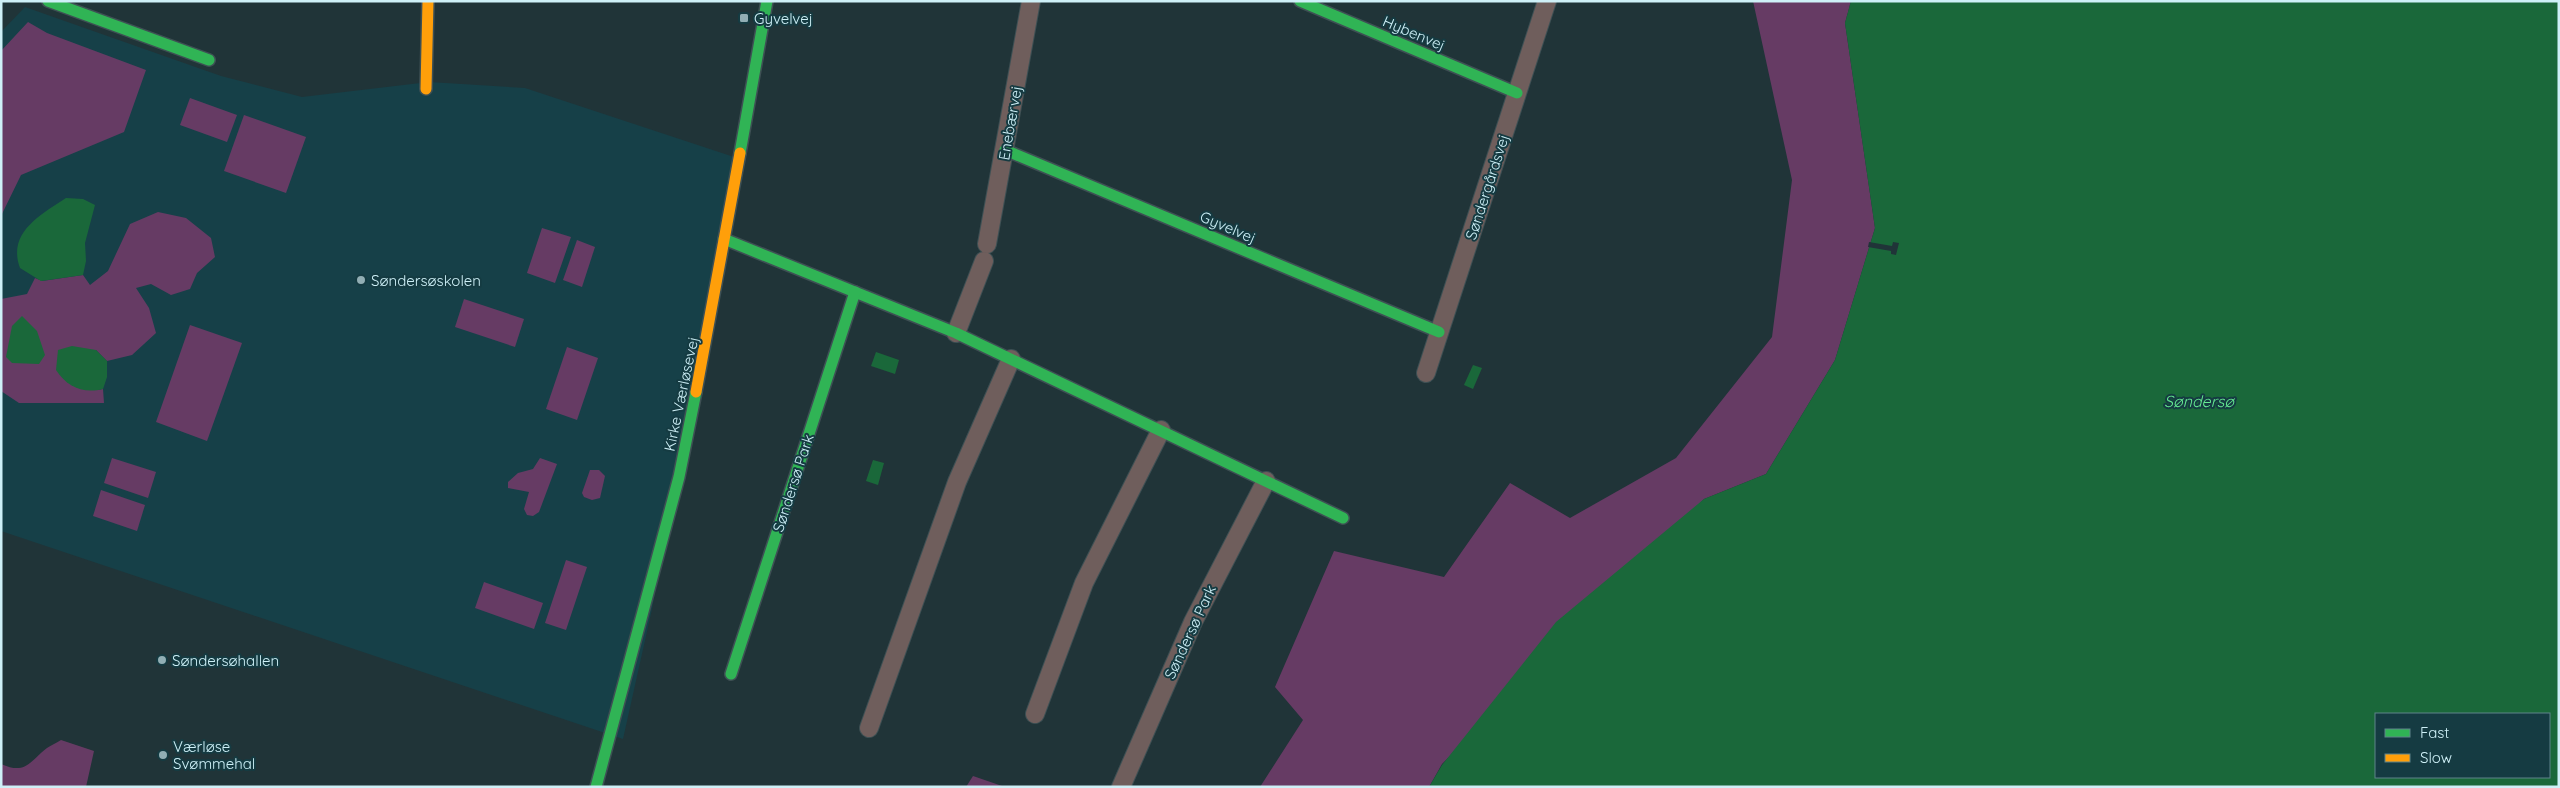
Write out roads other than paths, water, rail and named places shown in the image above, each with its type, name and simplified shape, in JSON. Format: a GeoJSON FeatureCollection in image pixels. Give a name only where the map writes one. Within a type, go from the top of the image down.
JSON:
{"type":"FeatureCollection","features":[{"type":"Feature","properties":{"kind":"street"},"geometry":{"type":"LineString","coordinates":[[48,1],[209,60]]}},
{"type":"Feature","properties":{"kind":"street"},"geometry":{"type":"LineString","coordinates":[[426,89],[428,1]]}},
{"type":"Feature","properties":{"kind":"street","name":"Kirke Værløsevej"},"geometry":{"type":"LineString","coordinates":[[596,787],[679,478],[712,315],[767,1]]}},
{"type":"Feature","properties":{"kind":"street","name":"Enebærvej"},"geometry":{"type":"LineString","coordinates":[[956,333],[985,253],[1006,150],[1031,1]]}},
{"type":"Feature","properties":{"kind":"street","name":"Hybenvej"},"geometry":{"type":"LineString","coordinates":[[1300,1],[1517,93]]}},
{"type":"Feature","properties":{"kind":"street","name":"Søndergårdsvej"},"geometry":{"type":"LineString","coordinates":[[1426,373],[1547,1]]}},
{"type":"Feature","properties":{"kind":"street","name":"Gyvelvej"},"geometry":{"type":"LineString","coordinates":[[1006,150],[1439,332]]}},
{"type":"Feature","properties":{"kind":"street"},"geometry":{"type":"LineString","coordinates":[[724,239],[956,333],[1343,518]]}},
{"type":"Feature","properties":{"kind":"street","name":"Søndersø Park"},"geometry":{"type":"LineString","coordinates":[[731,674],[855,292]]}},
{"type":"Feature","properties":{"kind":"street"},"geometry":{"type":"LineString","coordinates":[[869,728],[958,482],[1011,359]]}},
{"type":"Feature","properties":{"kind":"street"},"geometry":{"type":"LineString","coordinates":[[1035,714],[1084,582],[1161,430]]}},
{"type":"Feature","properties":{"kind":"street","name":"Søndersø Park"},"geometry":{"type":"LineString","coordinates":[[1121,787],[1193,622],[1266,481]]}},
{"type":"Feature","properties":{"kind":"water","name":"Søndersø"},"geometry":{"type":"Polygon","coordinates":[[[1851,1],[2559,1],[2559,787],[1429,787],[1442,765],[1556,622],[1704,499],[1766,474],[1835,360],[1875,228],[1845,23],[1851,1]]]}},
{"type":"Feature","properties":{"kind":"water"},"geometry":{"type":"Polygon","coordinates":[[[66,198],[83,199],[95,205],[85,243],[86,261],[83,275],[41,281],[20,268],[17,256],[18,245],[28,226],[66,198]]]}},
{"type":"Feature","properties":{"kind":"water"},"geometry":{"type":"Polygon","coordinates":[[[22,316],[37,331],[45,355],[39,364],[12,363],[6,357],[12,326],[22,316]]]}},
{"type":"Feature","properties":{"kind":"water"},"geometry":{"type":"Polygon","coordinates":[[[72,346],[96,350],[107,361],[107,377],[103,389],[82,390],[70,385],[60,376],[56,370],[58,350],[72,346]]]}},
{"type":"Feature","properties":{"kind":"water"},"geometry":{"type":"Polygon","coordinates":[[[876,352],[899,360],[895,374],[871,366],[876,352]]]}},
{"type":"Feature","properties":{"kind":"water"},"geometry":{"type":"Polygon","coordinates":[[[1473,365],[1482,368],[1473,389],[1464,385],[1473,365]]]}},
{"type":"Feature","properties":{"kind":"water"},"geometry":{"type":"Polygon","coordinates":[[[873,460],[884,463],[878,485],[866,481],[873,460]]]}},
{"type":"Feature","properties":{"kind":"place","name":"Gyvelvej"},"geometry":{"type":"Point","coordinates":[744,18]}},
{"type":"Feature","properties":{"kind":"place","name":"Søndersøskolen"},"geometry":{"type":"Point","coordinates":[361,280]}},
{"type":"Feature","properties":{"kind":"place","name":"Søndersøhallen"},"geometry":{"type":"Point","coordinates":[162,660]}},
{"type":"Feature","properties":{"kind":"place","name":"Værløse Svømmehal"},"geometry":{"type":"Point","coordinates":[163,755]}}]}
